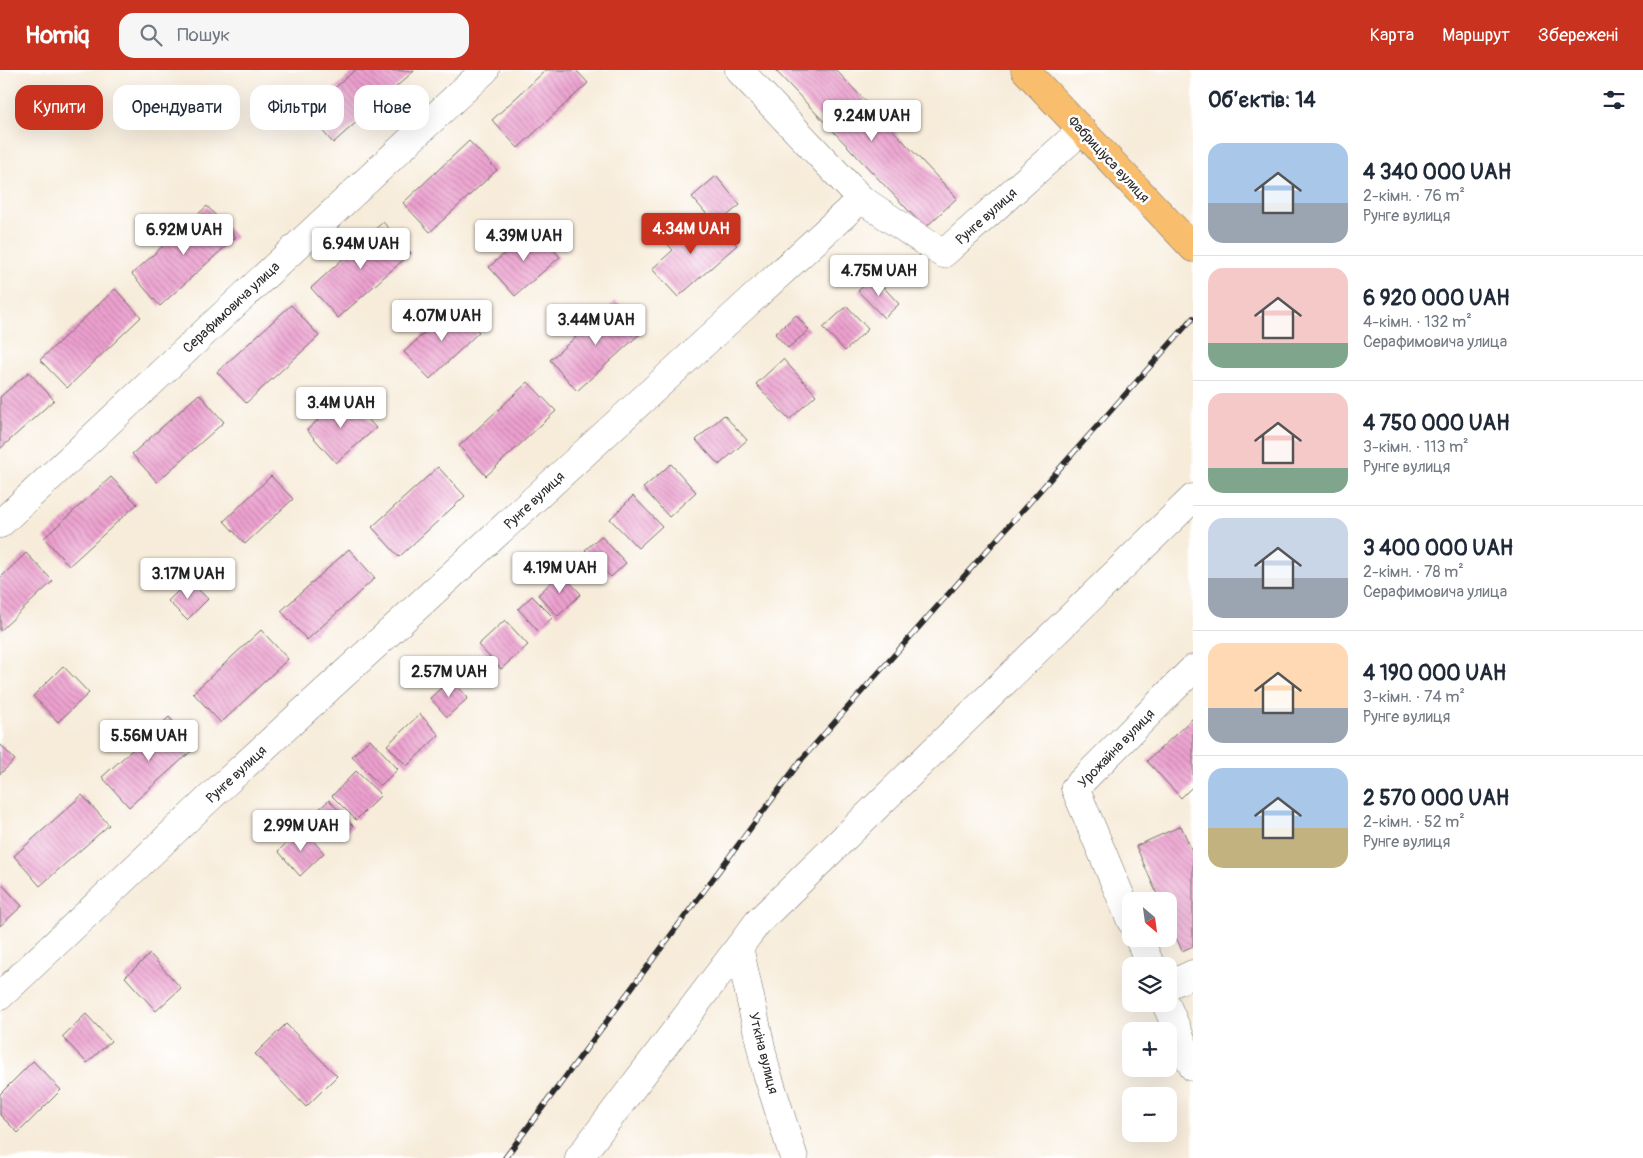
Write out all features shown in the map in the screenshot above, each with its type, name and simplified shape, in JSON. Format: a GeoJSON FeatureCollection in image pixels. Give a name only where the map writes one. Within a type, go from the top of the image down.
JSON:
{"type":"FeatureCollection","features":[{"type":"Feature","properties":{"kind":"main road","name":"Фабриціуса вулиця"},"geometry":{"type":"LineString","coordinates":[[1025,70],[1193,248]]}},
{"type":"Feature","properties":{"kind":"street","name":"Серафимовича улица"},"geometry":{"type":"LineString","coordinates":[[0,524],[485,70]]}},
{"type":"Feature","properties":{"kind":"street"},"geometry":{"type":"LineString","coordinates":[[739,70],[861,199]]}},
{"type":"Feature","properties":{"kind":"street","name":"Рунге вулиця"},"geometry":{"type":"LineString","coordinates":[[0,996],[220,788],[861,199],[943,254],[1082,130]]}},
{"type":"Feature","properties":{"kind":"street"},"geometry":{"type":"LineString","coordinates":[[580,1158],[758,922],[1193,498]]}},
{"type":"Feature","properties":{"kind":"street","name":"Урожайна вулиця"},"geometry":{"type":"LineString","coordinates":[[1122,900],[1075,788],[1193,669]]}},
{"type":"Feature","properties":{"kind":"street","name":"Уткiна вулиця"},"geometry":{"type":"LineString","coordinates":[[739,947],[766,1070],[794,1158]]}},
{"type":"Feature","properties":{"kind":"street"},"geometry":{"type":"LineString","coordinates":[[1177,981],[1193,974]]}},
{"type":"Feature","properties":{"kind":"street"},"geometry":{"type":"LineString","coordinates":[[1169,1012],[1193,1067]]}},
{"type":"Feature","properties":{"kind":"building"},"geometry":{"type":"Polygon","coordinates":[[[355,70],[414,71],[398,85],[354,85],[354,124],[333,143],[322,130],[344,130],[344,85],[338,85],[355,70]]]}},
{"type":"Feature","properties":{"kind":"building"},"geometry":{"type":"Polygon","coordinates":[[[546,70],[576,70],[588,83],[518,148],[492,120],[546,70]]]}},
{"type":"Feature","properties":{"kind":"building"},"geometry":{"type":"Polygon","coordinates":[[[775,70],[836,70],[957,198],[925,228],[775,70]]]}},
{"type":"Feature","properties":{"kind":"building"},"geometry":{"type":"Polygon","coordinates":[[[469,141],[497,170],[430,232],[403,203],[469,141]]]}},
{"type":"Feature","properties":{"kind":"building"},"geometry":{"type":"Polygon","coordinates":[[[716,176],[740,205],[716,225],[692,197],[716,176]]]}},
{"type":"Feature","properties":{"kind":"building"},"geometry":{"type":"Polygon","coordinates":[[[207,206],[236,237],[160,306],[132,274],[207,206]]]}},
{"type":"Feature","properties":{"kind":"building"},"geometry":{"type":"Polygon","coordinates":[[[679,221],[691,234],[706,221],[718,235],[723,230],[737,245],[678,297],[652,269],[673,250],[661,237],[679,221]]]}},
{"type":"Feature","properties":{"kind":"building"},"geometry":{"type":"Polygon","coordinates":[[[383,222],[411,253],[338,318],[311,288],[383,222]]]}},
{"type":"Feature","properties":{"kind":"building"},"geometry":{"type":"Polygon","coordinates":[[[534,228],[560,257],[515,296],[489,267],[534,228]]]}},
{"type":"Feature","properties":{"kind":"building"},"geometry":{"type":"Polygon","coordinates":[[[874,277],[899,304],[884,318],[858,291],[874,277]]]}},
{"type":"Feature","properties":{"kind":"building"},"geometry":{"type":"Polygon","coordinates":[[[115,289],[141,317],[67,388],[40,360],[115,289]]]}},
{"type":"Feature","properties":{"kind":"building"},"geometry":{"type":"Polygon","coordinates":[[[616,301],[643,331],[577,391],[550,360],[616,301]]]}},
{"type":"Feature","properties":{"kind":"building"},"geometry":{"type":"Polygon","coordinates":[[[291,305],[319,336],[246,403],[217,372],[291,305]]]}},
{"type":"Feature","properties":{"kind":"building"},"geometry":{"type":"Polygon","coordinates":[[[454,305],[479,332],[430,379],[404,352],[454,305]]]}},
{"type":"Feature","properties":{"kind":"building"},"geometry":{"type":"Polygon","coordinates":[[[847,306],[868,329],[845,351],[823,328],[847,306]]]}},
{"type":"Feature","properties":{"kind":"building"},"geometry":{"type":"Polygon","coordinates":[[[796,315],[809,330],[788,348],[775,334],[796,315]]]}},
{"type":"Feature","properties":{"kind":"building"},"geometry":{"type":"Polygon","coordinates":[[[783,359],[816,395],[789,420],[756,384],[783,359]]]}},
{"type":"Feature","properties":{"kind":"building"},"geometry":{"type":"Polygon","coordinates":[[[29,372],[54,400],[0,449],[0,397],[29,372]]]}},
{"type":"Feature","properties":{"kind":"building"},"geometry":{"type":"Polygon","coordinates":[[[528,382],[556,411],[486,476],[459,446],[528,382]]]}},
{"type":"Feature","properties":{"kind":"building"},"geometry":{"type":"Polygon","coordinates":[[[199,394],[224,422],[157,482],[132,454],[199,394]]]}},
{"type":"Feature","properties":{"kind":"building"},"geometry":{"type":"Polygon","coordinates":[[[346,395],[376,428],[336,463],[307,430],[346,395]]]}},
{"type":"Feature","properties":{"kind":"building"},"geometry":{"type":"Polygon","coordinates":[[[724,415],[747,440],[719,465],[696,440],[724,415]]]}},
{"type":"Feature","properties":{"kind":"building"},"geometry":{"type":"Polygon","coordinates":[[[671,464],[696,492],[669,517],[643,488],[671,464]]]}},
{"type":"Feature","properties":{"kind":"building"},"geometry":{"type":"Polygon","coordinates":[[[438,467],[465,496],[399,557],[372,527],[438,467]]]}},
{"type":"Feature","properties":{"kind":"building"},"geometry":{"type":"Polygon","coordinates":[[[271,476],[293,499],[245,544],[224,521],[271,476]]]}},
{"type":"Feature","properties":{"kind":"building"},"geometry":{"type":"Polygon","coordinates":[[[111,477],[137,504],[69,566],[44,538],[111,477]]]}},
{"type":"Feature","properties":{"kind":"building"},"geometry":{"type":"Polygon","coordinates":[[[633,496],[662,526],[638,548],[610,519],[633,496]]]}},
{"type":"Feature","properties":{"kind":"building"},"geometry":{"type":"Polygon","coordinates":[[[601,536],[626,563],[611,577],[585,550],[601,536]]]}},
{"type":"Feature","properties":{"kind":"building"},"geometry":{"type":"Polygon","coordinates":[[[349,549],[375,578],[307,640],[281,611],[349,549]]]}},
{"type":"Feature","properties":{"kind":"building"},"geometry":{"type":"Polygon","coordinates":[[[26,553],[53,581],[0,631],[0,578],[26,553]]]}},
{"type":"Feature","properties":{"kind":"building"},"geometry":{"type":"Polygon","coordinates":[[[561,573],[581,594],[558,616],[538,595],[561,573]]]}},
{"type":"Feature","properties":{"kind":"building"},"geometry":{"type":"Polygon","coordinates":[[[189,580],[208,599],[187,620],[168,601],[189,580]]]}},
{"type":"Feature","properties":{"kind":"building"},"geometry":{"type":"Polygon","coordinates":[[[532,596],[553,617],[538,631],[518,609],[532,596]]]}},
{"type":"Feature","properties":{"kind":"building"},"geometry":{"type":"Polygon","coordinates":[[[505,620],[528,645],[501,669],[478,645],[505,620]]]}},
{"type":"Feature","properties":{"kind":"building"},"geometry":{"type":"Polygon","coordinates":[[[261,630],[288,659],[221,723],[193,693],[261,630]]]}},
{"type":"Feature","properties":{"kind":"building"},"geometry":{"type":"Polygon","coordinates":[[[63,666],[89,693],[58,722],[33,696],[63,666]]]}},
{"type":"Feature","properties":{"kind":"building"},"geometry":{"type":"Polygon","coordinates":[[[451,679],[468,698],[447,717],[430,698],[451,679]]]}},
{"type":"Feature","properties":{"kind":"building"},"geometry":{"type":"Polygon","coordinates":[[[420,714],[439,735],[407,766],[387,745],[420,714]]]}},
{"type":"Feature","properties":{"kind":"building"},"geometry":{"type":"Polygon","coordinates":[[[169,717],[196,747],[129,807],[102,777],[169,717]]]}},
{"type":"Feature","properties":{"kind":"building"},"geometry":{"type":"Polygon","coordinates":[[[1193,718],[1193,786],[1181,798],[1147,761],[1193,718]]]}},
{"type":"Feature","properties":{"kind":"building"},"geometry":{"type":"Polygon","coordinates":[[[370,739],[398,769],[380,786],[352,756],[370,739]]]}},
{"type":"Feature","properties":{"kind":"building"},"geometry":{"type":"Polygon","coordinates":[[[0,744],[15,760],[0,774],[0,744]]]}},
{"type":"Feature","properties":{"kind":"building"},"geometry":{"type":"Polygon","coordinates":[[[356,771],[381,795],[356,820],[332,796],[356,771]]]}},
{"type":"Feature","properties":{"kind":"building"},"geometry":{"type":"Polygon","coordinates":[[[82,795],[109,825],[40,886],[14,856],[82,795]]]}},
{"type":"Feature","properties":{"kind":"building"},"geometry":{"type":"Polygon","coordinates":[[[329,800],[353,826],[340,839],[315,813],[329,800]]]}},
{"type":"Feature","properties":{"kind":"building"},"geometry":{"type":"Polygon","coordinates":[[[1181,826],[1193,853],[1193,946],[1182,951],[1178,942],[1178,892],[1156,892],[1136,846],[1181,826]]]}},
{"type":"Feature","properties":{"kind":"building"},"geometry":{"type":"Polygon","coordinates":[[[302,829],[324,853],[300,876],[278,851],[302,829]]]}},
{"type":"Feature","properties":{"kind":"building"},"geometry":{"type":"Polygon","coordinates":[[[0,882],[22,906],[0,926],[0,882]]]}},
{"type":"Feature","properties":{"kind":"building"},"geometry":{"type":"Polygon","coordinates":[[[150,954],[181,988],[156,1011],[125,977],[150,954]]]}},
{"type":"Feature","properties":{"kind":"building"},"geometry":{"type":"Polygon","coordinates":[[[86,1014],[111,1041],[87,1063],[62,1037],[86,1014]]]}},
{"type":"Feature","properties":{"kind":"building"},"geometry":{"type":"Polygon","coordinates":[[[286,1024],[337,1076],[306,1107],[255,1054],[286,1024]]]}},
{"type":"Feature","properties":{"kind":"building"},"geometry":{"type":"Polygon","coordinates":[[[33,1061],[61,1090],[18,1133],[0,1115],[0,1094],[33,1061]]]}},
{"type":"Feature","properties":{"kind":"railway"},"geometry":{"type":"LineString","coordinates":[[505,1158],[802,759],[1193,318]]}}]}
